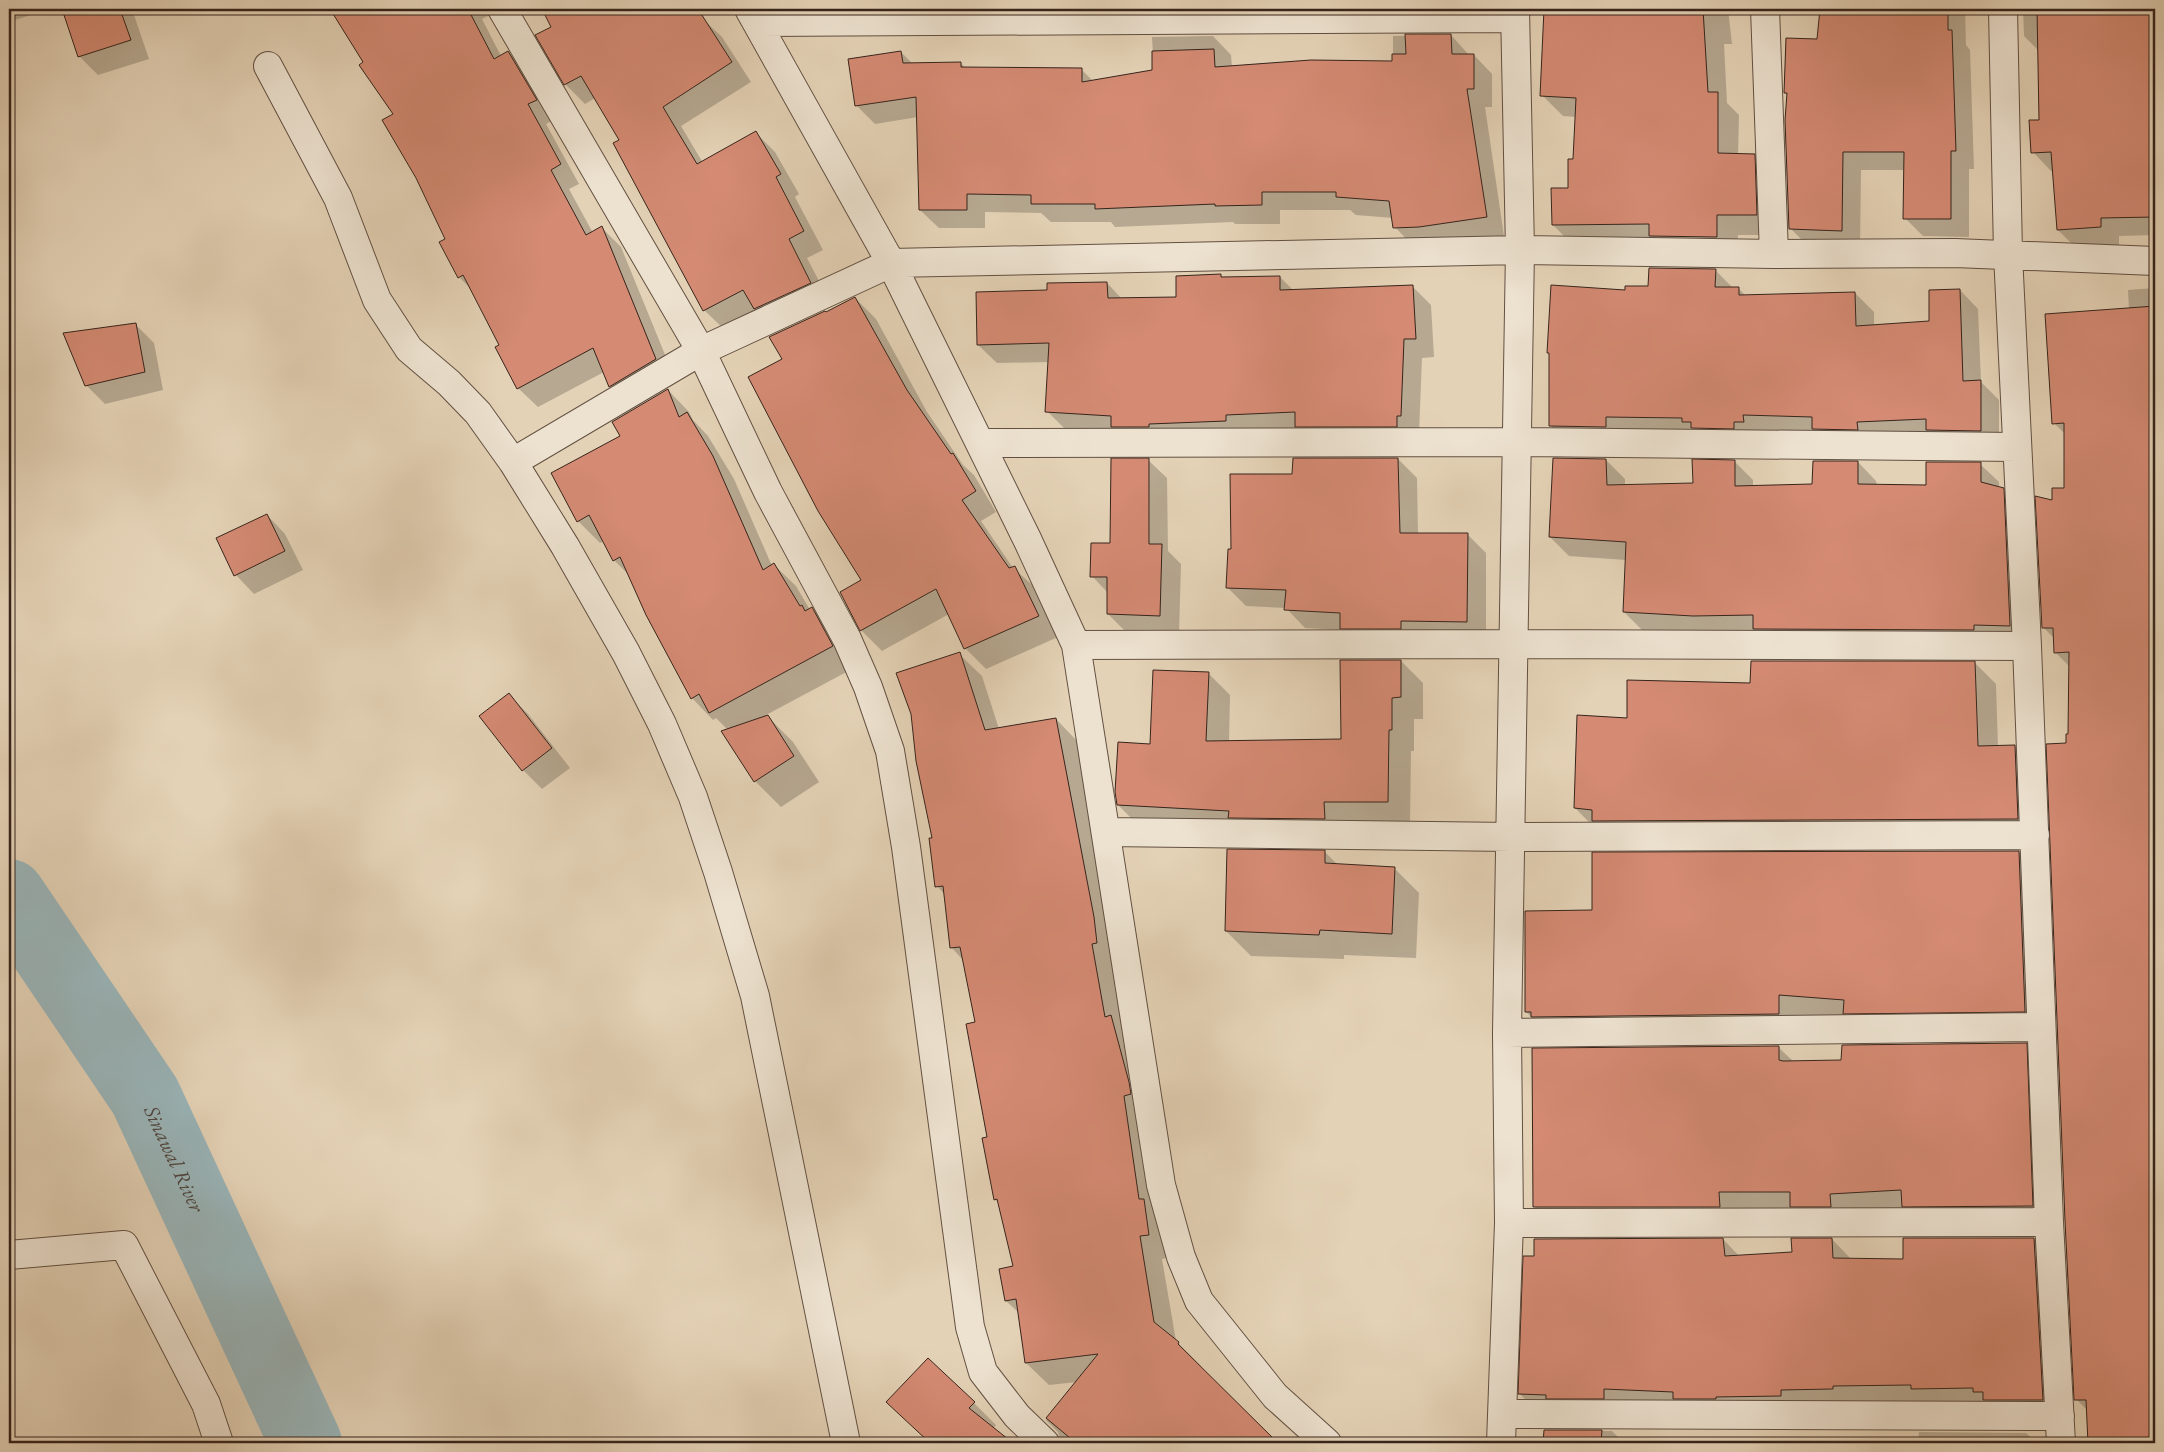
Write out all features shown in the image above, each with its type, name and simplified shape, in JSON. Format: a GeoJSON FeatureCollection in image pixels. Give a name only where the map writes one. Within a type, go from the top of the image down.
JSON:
{"type":"FeatureCollection","features":[{"type":"Feature","properties":{"kind":"street"},"geometry":{"type":"LineString","coordinates":[[502,9],[701,351],[768,492],[847,639],[868,687],[890,750],[906,847],[961,1274],[970,1327],[983,1372],[1016,1416],[1045,1443]]}},
{"type":"Feature","properties":{"kind":"street"},"geometry":{"type":"LineString","coordinates":[[1764,9],[1774,254]]}},
{"type":"Feature","properties":{"kind":"street"},"geometry":{"type":"LineString","coordinates":[[2003,9],[2008,254],[2027,646],[2049,1222],[2061,1443]]}},
{"type":"Feature","properties":{"kind":"street"},"geometry":{"type":"LineString","coordinates":[[1327,1443],[1275,1396],[1252,1364],[1223,1333],[1199,1300],[1181,1257],[1161,1185],[1076,645],[891,262],[753,16],[1515,13],[1520,250],[1512,837],[1507,1033],[1509,1223],[1502,1443]]}},
{"type":"Feature","properties":{"kind":"street"},"geometry":{"type":"LineString","coordinates":[[268,66],[338,198],[378,300],[390,321],[409,349],[449,383],[478,413],[513,462],[565,546],[626,653],[662,724],[693,798],[718,872],[755,996],[846,1443]]}},
{"type":"Feature","properties":{"kind":"street"},"geometry":{"type":"LineString","coordinates":[[513,462],[701,351],[891,262],[1520,250],[1774,254],[2008,254],[2155,261]]}},
{"type":"Feature","properties":{"kind":"street"},"geometry":{"type":"LineString","coordinates":[[980,443],[1517,442],[2016,447]]}},
{"type":"Feature","properties":{"kind":"street"},"geometry":{"type":"LineString","coordinates":[[1076,645],[2027,646]]}},
{"type":"Feature","properties":{"kind":"street"},"geometry":{"type":"LineString","coordinates":[[1106,832],[1512,837],[2035,835]]}},
{"type":"Feature","properties":{"kind":"street"},"geometry":{"type":"LineString","coordinates":[[1507,1033],[2041,1027]]}},
{"type":"Feature","properties":{"kind":"street"},"geometry":{"type":"LineString","coordinates":[[1509,1223],[2049,1222]]}},
{"type":"Feature","properties":{"kind":"street"},"geometry":{"type":"LineString","coordinates":[[9,1255],[124,1245],[206,1404],[219,1443]]}},
{"type":"Feature","properties":{"kind":"street"},"geometry":{"type":"LineString","coordinates":[[1503,1414],[2060,1416]]}},
{"type":"Feature","properties":{"kind":"building"},"geometry":{"type":"Polygon","coordinates":[[[62,9],[120,9],[131,40],[78,57],[62,9]]]}},
{"type":"Feature","properties":{"kind":"building"},"geometry":{"type":"Polygon","coordinates":[[[330,9],[468,9],[494,59],[508,51],[537,100],[528,104],[561,164],[551,170],[586,235],[602,226],[656,359],[609,387],[593,348],[517,389],[495,347],[499,345],[463,275],[458,278],[439,242],[445,239],[416,178],[382,120],[393,114],[359,65],[363,62],[330,9]]]}},
{"type":"Feature","properties":{"kind":"building"},"geometry":{"type":"Polygon","coordinates":[[[542,9],[698,9],[732,62],[663,107],[697,164],[756,131],[781,174],[776,177],[804,231],[789,239],[811,283],[754,309],[743,290],[703,311],[613,143],[619,140],[581,76],[564,85],[535,35],[551,27],[542,9]]]}},
{"type":"Feature","properties":{"kind":"building"},"geometry":{"type":"Polygon","coordinates":[[[1544,9],[1703,9],[1708,92],[1718,92],[1718,153],[1755,154],[1757,215],[1717,215],[1717,237],[1649,236],[1649,224],[1552,225],[1551,188],[1568,188],[1568,159],[1573,159],[1576,98],[1540,96],[1544,9]]]}},
{"type":"Feature","properties":{"kind":"building"},"geometry":{"type":"Polygon","coordinates":[[[1820,9],[1948,9],[1948,30],[1952,30],[1956,151],[1951,151],[1951,219],[1903,219],[1904,152],[1843,152],[1842,231],[1789,229],[1785,120],[1787,93],[1784,93],[1786,38],[1817,39],[1820,9]]]}},
{"type":"Feature","properties":{"kind":"building"},"geometry":{"type":"Polygon","coordinates":[[[2037,9],[2155,9],[2155,217],[2101,218],[2101,227],[2057,230],[2051,152],[2031,153],[2029,120],[2039,120],[2037,9]]]}},
{"type":"Feature","properties":{"kind":"building"},"geometry":{"type":"Polygon","coordinates":[[[1405,34],[1451,34],[1452,54],[1474,54],[1474,89],[1467,89],[1487,217],[1419,227],[1393,228],[1389,201],[1336,197],[1336,192],[1262,192],[1262,205],[1215,206],[1215,204],[1095,209],[1095,204],[1031,204],[1031,195],[967,194],[967,210],[919,210],[916,97],[855,106],[848,59],[901,51],[903,63],[961,62],[961,67],[1082,68],[1082,82],[1152,70],[1152,51],[1214,49],[1215,67],[1311,60],[1392,61],[1392,54],[1406,54],[1405,34]]]}},
{"type":"Feature","properties":{"kind":"building"},"geometry":{"type":"Polygon","coordinates":[[[1649,268],[1716,269],[1715,287],[1739,287],[1739,295],[1855,292],[1856,326],[1929,321],[1929,290],[1960,289],[1963,381],[1981,380],[1981,431],[1926,430],[1926,419],[1857,422],[1858,430],[1812,429],[1812,417],[1743,415],[1744,422],[1734,422],[1734,429],[1691,428],[1691,422],[1682,422],[1682,418],[1606,417],[1606,427],[1549,426],[1549,353],[1547,353],[1551,285],[1625,290],[1625,286],[1648,286],[1649,268]]]}},
{"type":"Feature","properties":{"kind":"building"},"geometry":{"type":"Polygon","coordinates":[[[1221,274],[1221,277],[1280,276],[1280,290],[1413,285],[1416,339],[1404,339],[1401,416],[1397,416],[1397,427],[1295,427],[1295,412],[1226,415],[1226,421],[1149,424],[1149,427],[1111,427],[1111,416],[1045,412],[1049,343],[977,345],[976,292],[1047,290],[1047,283],[1107,282],[1108,298],[1176,297],[1176,276],[1221,274]]]}},
{"type":"Feature","properties":{"kind":"building"},"geometry":{"type":"Polygon","coordinates":[[[855,297],[907,390],[951,454],[953,453],[976,491],[962,500],[1009,568],[1015,566],[1039,616],[964,649],[936,589],[860,631],[840,592],[861,580],[818,511],[748,377],[782,359],[769,337],[855,297]]]}},
{"type":"Feature","properties":{"kind":"building"},"geometry":{"type":"Polygon","coordinates":[[[2155,306],[2155,1443],[2088,1443],[2086,1400],[2074,1400],[2046,744],[2066,743],[2066,734],[2068,734],[2069,652],[2054,653],[2053,628],[2042,628],[2035,496],[2052,500],[2052,488],[2064,488],[2064,423],[2052,424],[2045,314],[2155,306]]]}},
{"type":"Feature","properties":{"kind":"building"},"geometry":{"type":"Polygon","coordinates":[[[136,323],[145,372],[85,386],[63,333],[136,323]]]}},
{"type":"Feature","properties":{"kind":"building"},"geometry":{"type":"Polygon","coordinates":[[[668,389],[679,417],[687,412],[713,456],[763,570],[774,563],[800,606],[802,605],[805,611],[812,607],[833,646],[709,713],[699,694],[691,699],[646,615],[620,557],[613,561],[589,515],[577,522],[551,473],[620,436],[612,422],[668,389]]]}},
{"type":"Feature","properties":{"kind":"building"},"geometry":{"type":"Polygon","coordinates":[[[1111,458],[1149,458],[1149,544],[1162,544],[1160,616],[1107,614],[1107,577],[1090,577],[1091,543],[1110,543],[1111,458]]]}},
{"type":"Feature","properties":{"kind":"building"},"geometry":{"type":"Polygon","coordinates":[[[1293,458],[1398,458],[1400,533],[1468,533],[1467,622],[1401,621],[1401,629],[1340,629],[1340,613],[1284,610],[1286,590],[1226,588],[1228,549],[1231,549],[1230,474],[1292,474],[1293,458]]]}},
{"type":"Feature","properties":{"kind":"building"},"geometry":{"type":"Polygon","coordinates":[[[1553,458],[1606,459],[1607,485],[1693,483],[1692,459],[1735,460],[1735,486],[1812,484],[1813,461],[1858,461],[1858,484],[1926,485],[1926,462],[1981,462],[1981,482],[2004,488],[2010,626],[1974,625],[1974,630],[1753,629],[1753,615],[1693,616],[1623,612],[1626,542],[1549,537],[1553,458]]]}},
{"type":"Feature","properties":{"kind":"building"},"geometry":{"type":"Polygon","coordinates":[[[267,514],[285,551],[234,576],[216,538],[267,514]]]}},
{"type":"Feature","properties":{"kind":"building"},"geometry":{"type":"Polygon","coordinates":[[[960,652],[985,730],[1056,718],[1094,917],[1097,943],[1092,944],[1105,1017],[1111,1015],[1131,1094],[1124,1096],[1139,1199],[1144,1199],[1149,1235],[1140,1236],[1154,1322],[1179,1342],[1178,1344],[1278,1443],[1076,1443],[1046,1418],[1098,1354],[1025,1363],[1016,1299],[1005,1301],[999,1269],[1013,1266],[997,1199],[994,1200],[982,1138],[987,1137],[966,1024],[975,1022],[960,947],[950,948],[943,886],[935,887],[929,838],[932,838],[916,761],[911,714],[896,673],[960,652]]]}},
{"type":"Feature","properties":{"kind":"building"},"geometry":{"type":"Polygon","coordinates":[[[1340,660],[1401,660],[1401,697],[1392,698],[1392,730],[1389,730],[1388,802],[1324,802],[1325,819],[1228,818],[1229,811],[1117,805],[1115,792],[1118,742],[1150,744],[1153,670],[1209,672],[1206,741],[1341,739],[1340,660]]]}},
{"type":"Feature","properties":{"kind":"building"},"geometry":{"type":"Polygon","coordinates":[[[1751,661],[1975,661],[1978,746],[2015,745],[2018,819],[1592,821],[1592,810],[1574,808],[1577,715],[1627,718],[1627,680],[1750,683],[1751,661]]]}},
{"type":"Feature","properties":{"kind":"building"},"geometry":{"type":"Polygon","coordinates":[[[509,693],[552,748],[522,771],[479,716],[509,693]]]}},
{"type":"Feature","properties":{"kind":"building"},"geometry":{"type":"Polygon","coordinates":[[[768,715],[794,756],[754,782],[721,731],[768,715]]]}},
{"type":"Feature","properties":{"kind":"building"},"geometry":{"type":"Polygon","coordinates":[[[1227,849],[1325,850],[1325,863],[1395,867],[1392,934],[1320,930],[1319,935],[1225,931],[1227,849]]]}},
{"type":"Feature","properties":{"kind":"building"},"geometry":{"type":"Polygon","coordinates":[[[2019,851],[2025,1012],[1843,1014],[1844,1000],[1779,995],[1779,1014],[1531,1017],[1531,1012],[1525,1012],[1525,911],[1592,910],[1592,852],[2019,851]]]}},
{"type":"Feature","properties":{"kind":"building"},"geometry":{"type":"Polygon","coordinates":[[[2027,1043],[2033,1206],[1902,1207],[1901,1190],[1830,1194],[1831,1207],[1790,1207],[1790,1192],[1719,1192],[1720,1207],[1533,1207],[1532,1048],[1779,1046],[1779,1060],[1783,1061],[1841,1060],[1842,1045],[2027,1043]]]}},
{"type":"Feature","properties":{"kind":"building"},"geometry":{"type":"Polygon","coordinates":[[[1723,1238],[1725,1256],[1792,1252],[1791,1238],[1832,1238],[1833,1258],[1903,1259],[1903,1238],[2034,1238],[2043,1400],[1983,1400],[1983,1392],[1973,1392],[1973,1388],[1911,1389],[1911,1385],[1833,1386],[1833,1389],[1781,1390],[1781,1396],[1716,1397],[1716,1399],[1673,1399],[1673,1392],[1604,1389],[1604,1399],[1546,1399],[1546,1395],[1518,1394],[1523,1256],[1534,1256],[1534,1239],[1723,1238]]]}},
{"type":"Feature","properties":{"kind":"building"},"geometry":{"type":"Polygon","coordinates":[[[928,1358],[975,1402],[969,1408],[1013,1443],[930,1443],[886,1402],[928,1358]]]}},
{"type":"Feature","properties":{"kind":"building"},"geometry":{"type":"Polygon","coordinates":[[[1544,1430],[1602,1430],[1601,1443],[1543,1443],[1544,1430]]]}},
{"type":"Feature","properties":{"kind":"waterway","name":"Sinawal River"},"geometry":{"type":"LineString","coordinates":[[9,895],[145,1096],[306,1443]]}}]}
